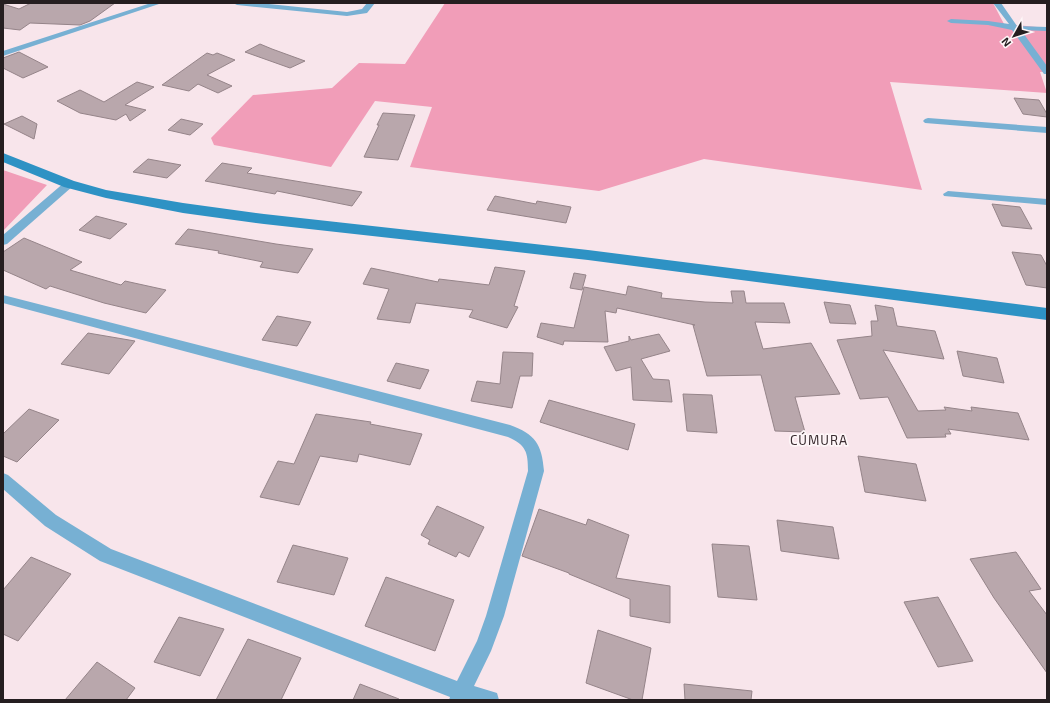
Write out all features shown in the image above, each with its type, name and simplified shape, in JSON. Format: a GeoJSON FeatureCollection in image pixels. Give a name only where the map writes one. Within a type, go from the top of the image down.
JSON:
{"type":"FeatureCollection","features":[{"type":"Feature","properties":{"kind":"main road"},"geometry":{"type":"LineString","coordinates":[[3,157],[69,184],[106,194],[183,208],[264,219],[588,255],[1047,314]]}},
{"type":"Feature","properties":{"kind":"street"},"geometry":{"type":"LineString","coordinates":[[3,54],[158,3]]}},
{"type":"Feature","properties":{"kind":"street"},"geometry":{"type":"LineString","coordinates":[[237,3],[346,14],[364,11],[371,3]]}},
{"type":"Feature","properties":{"kind":"street"},"geometry":{"type":"LineString","coordinates":[[997,3],[1047,72]]}},
{"type":"Feature","properties":{"kind":"street"},"geometry":{"type":"LineString","coordinates":[[951,21],[988,23],[1016,28],[1047,29]]}},
{"type":"Feature","properties":{"kind":"street"},"geometry":{"type":"LineString","coordinates":[[928,121],[1047,130]]}},
{"type":"Feature","properties":{"kind":"street"},"geometry":{"type":"LineString","coordinates":[[3,242],[69,184]]}},
{"type":"Feature","properties":{"kind":"street"},"geometry":{"type":"LineString","coordinates":[[948,194],[1047,202]]}},
{"type":"Feature","properties":{"kind":"street"},"geometry":{"type":"LineString","coordinates":[[3,299],[404,405],[510,431],[522,436],[530,443],[535,455],[536,471],[486,645],[460,696]]}},
{"type":"Feature","properties":{"kind":"street"},"geometry":{"type":"LineString","coordinates":[[3,480],[21,494],[43,516],[68,534],[106,555],[460,696],[490,700]]}},
{"type":"Feature","properties":{"kind":"shaded area"},"geometry":{"type":"Polygon","coordinates":[[[445,3],[993,3],[1004,24],[1047,28],[1047,72],[1040,72],[1047,93],[890,82],[922,190],[704,159],[599,191],[410,167],[432,107],[375,101],[331,167],[214,145],[211,138],[253,95],[332,88],[359,63],[405,64],[445,3]]]}},
{"type":"Feature","properties":{"kind":"shaded area"},"geometry":{"type":"Polygon","coordinates":[[[3,170],[47,185],[3,231],[3,170]]]}},
{"type":"Feature","properties":{"kind":"building"},"geometry":{"type":"Polygon","coordinates":[[[31,3],[115,3],[90,21],[80,25],[30,23],[20,30],[3,28],[3,4],[19,9],[31,3]]]}},
{"type":"Feature","properties":{"kind":"building"},"geometry":{"type":"Polygon","coordinates":[[[260,44],[305,61],[290,68],[245,52],[260,44]]]}},
{"type":"Feature","properties":{"kind":"building"},"geometry":{"type":"Polygon","coordinates":[[[19,52],[48,67],[23,78],[3,68],[3,58],[19,52]]]}},
{"type":"Feature","properties":{"kind":"building"},"geometry":{"type":"Polygon","coordinates":[[[207,53],[213,55],[217,53],[235,60],[207,75],[232,86],[218,93],[198,84],[189,91],[162,85],[207,53]]]}},
{"type":"Feature","properties":{"kind":"building"},"geometry":{"type":"Polygon","coordinates":[[[137,82],[154,87],[125,105],[146,110],[130,121],[126,114],[116,120],[80,113],[57,101],[80,90],[104,102],[137,82]]]}},
{"type":"Feature","properties":{"kind":"building"},"geometry":{"type":"Polygon","coordinates":[[[1014,98],[1039,100],[1047,114],[1047,117],[1023,114],[1014,98]]]}},
{"type":"Feature","properties":{"kind":"building"},"geometry":{"type":"Polygon","coordinates":[[[383,113],[415,115],[398,160],[364,157],[383,113]]]}},
{"type":"Feature","properties":{"kind":"building"},"geometry":{"type":"Polygon","coordinates":[[[22,116],[37,124],[34,139],[4,124],[22,116]]]}},
{"type":"Feature","properties":{"kind":"building"},"geometry":{"type":"Polygon","coordinates":[[[181,119],[203,124],[190,135],[168,130],[181,119]]]}},
{"type":"Feature","properties":{"kind":"building"},"geometry":{"type":"Polygon","coordinates":[[[148,159],[181,165],[167,178],[133,172],[148,159]]]}},
{"type":"Feature","properties":{"kind":"building"},"geometry":{"type":"Polygon","coordinates":[[[222,163],[252,168],[247,173],[362,192],[352,206],[277,191],[275,194],[205,181],[222,163]]]}},
{"type":"Feature","properties":{"kind":"building"},"geometry":{"type":"Polygon","coordinates":[[[495,196],[536,204],[537,201],[571,207],[566,223],[487,210],[495,196]]]}},
{"type":"Feature","properties":{"kind":"building"},"geometry":{"type":"Polygon","coordinates":[[[992,204],[1020,207],[1032,229],[1002,226],[992,204]]]}},
{"type":"Feature","properties":{"kind":"building"},"geometry":{"type":"Polygon","coordinates":[[[96,216],[127,224],[110,239],[79,230],[96,216]]]}},
{"type":"Feature","properties":{"kind":"building"},"geometry":{"type":"Polygon","coordinates":[[[188,229],[313,249],[298,273],[260,267],[263,262],[218,253],[219,251],[175,244],[188,229]]]}},
{"type":"Feature","properties":{"kind":"building"},"geometry":{"type":"Polygon","coordinates":[[[24,238],[82,262],[70,270],[121,285],[125,281],[166,290],[146,313],[104,303],[50,286],[46,289],[3,270],[3,252],[24,238]]]}},
{"type":"Feature","properties":{"kind":"building"},"geometry":{"type":"Polygon","coordinates":[[[1012,252],[1041,255],[1047,266],[1047,288],[1026,285],[1012,252]]]}},
{"type":"Feature","properties":{"kind":"building"},"geometry":{"type":"Polygon","coordinates":[[[495,267],[525,271],[514,306],[518,307],[507,328],[469,317],[473,310],[416,303],[410,323],[377,319],[389,289],[363,284],[371,268],[438,282],[439,279],[489,285],[495,267]]]}},
{"type":"Feature","properties":{"kind":"building"},"geometry":{"type":"Polygon","coordinates":[[[574,273],[586,275],[582,290],[570,288],[574,273]]]}},
{"type":"Feature","properties":{"kind":"building"},"geometry":{"type":"Polygon","coordinates":[[[628,286],[662,293],[661,298],[733,303],[731,291],[744,291],[746,303],[784,303],[790,323],[755,322],[763,349],[811,343],[840,394],[795,397],[805,432],[775,431],[761,375],[707,376],[693,325],[695,325],[617,308],[616,313],[605,311],[608,342],[564,341],[563,345],[537,337],[541,323],[574,328],[584,287],[626,295],[628,286]]]}},
{"type":"Feature","properties":{"kind":"building"},"geometry":{"type":"Polygon","coordinates":[[[824,302],[850,305],[856,324],[830,323],[824,302]]]}},
{"type":"Feature","properties":{"kind":"building"},"geometry":{"type":"Polygon","coordinates":[[[875,305],[893,308],[897,326],[935,331],[944,359],[883,350],[918,411],[946,410],[944,407],[972,411],[971,407],[1018,413],[1029,440],[948,429],[951,434],[945,434],[946,437],[907,438],[888,397],[860,399],[837,340],[872,336],[871,321],[878,321],[875,305]]]}},
{"type":"Feature","properties":{"kind":"building"},"geometry":{"type":"Polygon","coordinates":[[[277,316],[311,322],[297,346],[262,340],[277,316]]]}},
{"type":"Feature","properties":{"kind":"building"},"geometry":{"type":"Polygon","coordinates":[[[88,333],[135,341],[109,374],[61,364],[88,333]]]}},
{"type":"Feature","properties":{"kind":"building"},"geometry":{"type":"Polygon","coordinates":[[[659,334],[670,351],[641,359],[653,379],[669,380],[672,402],[633,400],[631,367],[616,371],[604,347],[629,341],[629,336],[631,340],[659,334]]]}},
{"type":"Feature","properties":{"kind":"building"},"geometry":{"type":"Polygon","coordinates":[[[957,351],[997,358],[1004,383],[963,376],[957,351]]]}},
{"type":"Feature","properties":{"kind":"building"},"geometry":{"type":"Polygon","coordinates":[[[503,352],[533,353],[532,376],[520,376],[512,408],[471,401],[477,381],[500,384],[503,352]]]}},
{"type":"Feature","properties":{"kind":"building"},"geometry":{"type":"Polygon","coordinates":[[[396,363],[429,370],[420,389],[387,381],[396,363]]]}},
{"type":"Feature","properties":{"kind":"building"},"geometry":{"type":"Polygon","coordinates":[[[683,394],[712,395],[717,433],[687,431],[683,394]]]}},
{"type":"Feature","properties":{"kind":"building"},"geometry":{"type":"Polygon","coordinates":[[[549,400],[635,424],[628,450],[540,422],[549,400]]]}},
{"type":"Feature","properties":{"kind":"building"},"geometry":{"type":"Polygon","coordinates":[[[29,409],[59,420],[17,462],[3,456],[3,434],[29,409]]]}},
{"type":"Feature","properties":{"kind":"building"},"geometry":{"type":"Polygon","coordinates":[[[316,414],[371,422],[370,424],[422,434],[410,465],[359,454],[357,462],[320,456],[299,505],[260,497],[278,461],[294,464],[316,414]]]}},
{"type":"Feature","properties":{"kind":"building"},"geometry":{"type":"Polygon","coordinates":[[[858,456],[916,464],[926,501],[865,492],[858,456]]]}},
{"type":"Feature","properties":{"kind":"building"},"geometry":{"type":"Polygon","coordinates":[[[437,506],[484,527],[469,557],[459,552],[456,557],[428,544],[430,540],[421,535],[437,506]]]}},
{"type":"Feature","properties":{"kind":"building"},"geometry":{"type":"Polygon","coordinates":[[[539,509],[586,525],[588,519],[629,535],[616,578],[670,586],[670,623],[630,616],[630,599],[569,573],[522,556],[539,509]]]}},
{"type":"Feature","properties":{"kind":"building"},"geometry":{"type":"Polygon","coordinates":[[[777,520],[833,527],[839,559],[781,551],[777,520]]]}},
{"type":"Feature","properties":{"kind":"building"},"geometry":{"type":"Polygon","coordinates":[[[712,544],[749,546],[757,600],[718,597],[712,544]]]}},
{"type":"Feature","properties":{"kind":"building"},"geometry":{"type":"Polygon","coordinates":[[[293,545],[348,558],[334,595],[277,582],[293,545]]]}},
{"type":"Feature","properties":{"kind":"building"},"geometry":{"type":"Polygon","coordinates":[[[1016,552],[1041,589],[1029,591],[1047,615],[1047,673],[994,598],[970,559],[1016,552]]]}},
{"type":"Feature","properties":{"kind":"building"},"geometry":{"type":"Polygon","coordinates":[[[31,557],[71,574],[18,641],[3,634],[3,590],[31,557]]]}},
{"type":"Feature","properties":{"kind":"building"},"geometry":{"type":"Polygon","coordinates":[[[386,577],[454,600],[435,651],[365,626],[386,577]]]}},
{"type":"Feature","properties":{"kind":"building"},"geometry":{"type":"Polygon","coordinates":[[[938,597],[973,661],[938,667],[904,602],[938,597]]]}},
{"type":"Feature","properties":{"kind":"building"},"geometry":{"type":"Polygon","coordinates":[[[179,617],[224,629],[200,676],[154,662],[179,617]]]}},
{"type":"Feature","properties":{"kind":"building"},"geometry":{"type":"Polygon","coordinates":[[[598,630],[651,648],[642,700],[633,700],[586,683],[598,630]]]}},
{"type":"Feature","properties":{"kind":"building"},"geometry":{"type":"Polygon","coordinates":[[[248,639],[301,658],[281,700],[216,700],[248,639]]]}},
{"type":"Feature","properties":{"kind":"building"},"geometry":{"type":"Polygon","coordinates":[[[97,662],[135,688],[126,700],[65,700],[97,662]]]}},
{"type":"Feature","properties":{"kind":"building"},"geometry":{"type":"Polygon","coordinates":[[[360,684],[399,699],[399,700],[353,700],[360,684]]]}},
{"type":"Feature","properties":{"kind":"building"},"geometry":{"type":"Polygon","coordinates":[[[684,684],[752,691],[751,700],[685,700],[684,684]]]}},
{"type":"Feature","properties":{"kind":"district","name":"CÚMURA"},"geometry":{"type":"Point","coordinates":[819,440]}}]}
